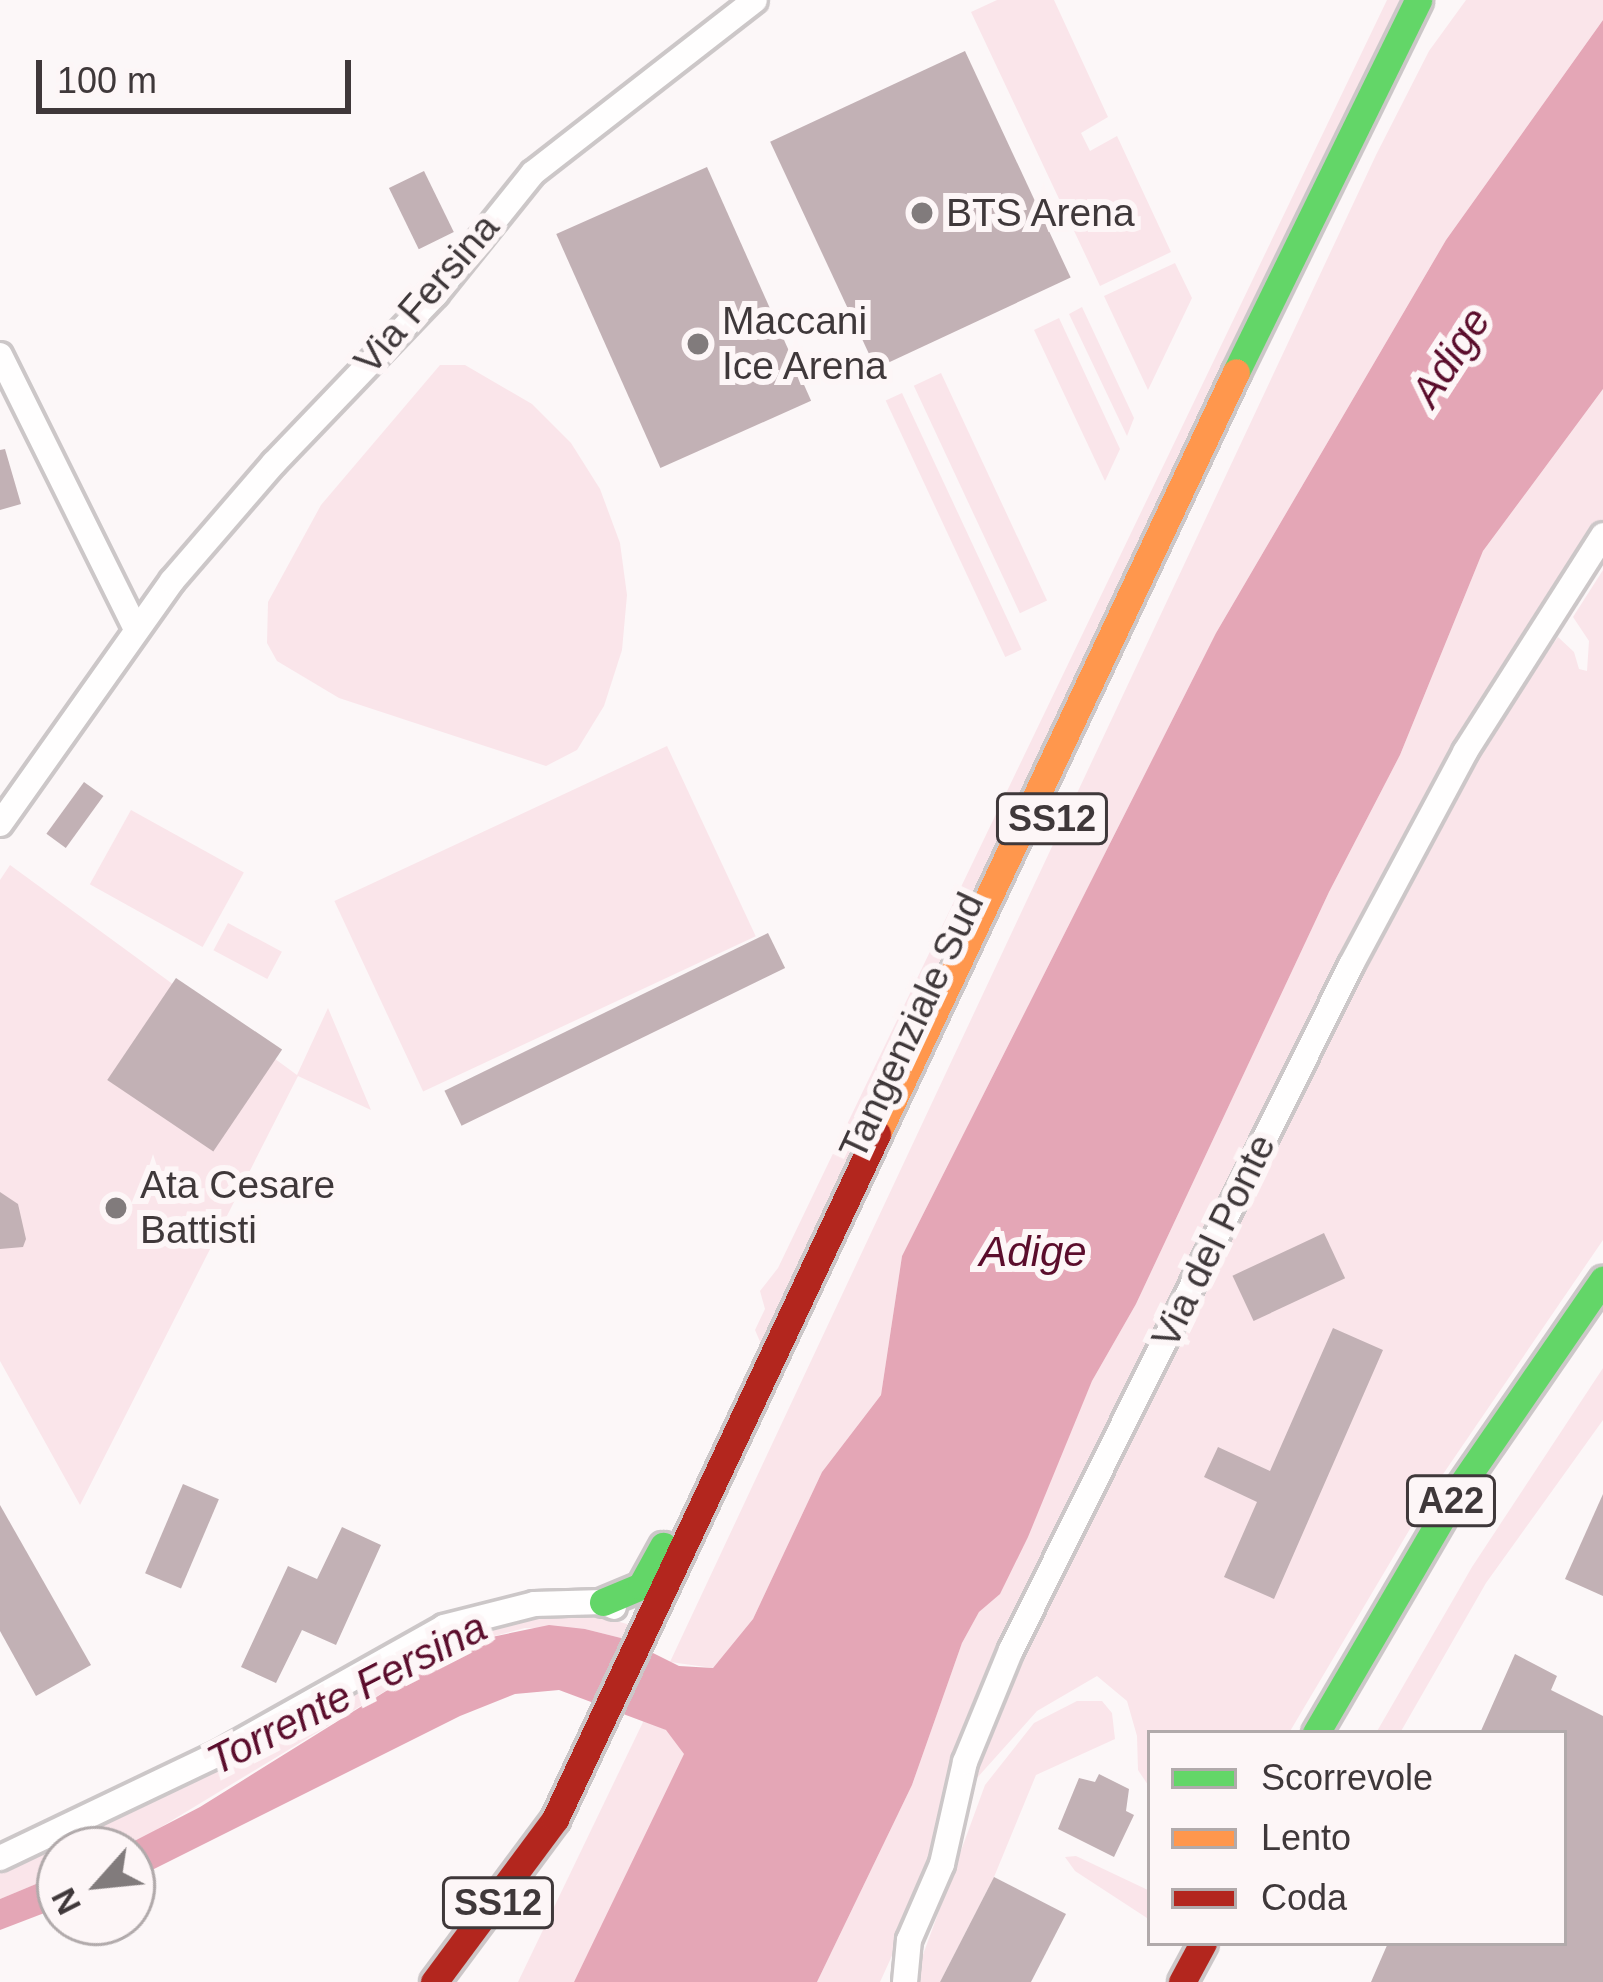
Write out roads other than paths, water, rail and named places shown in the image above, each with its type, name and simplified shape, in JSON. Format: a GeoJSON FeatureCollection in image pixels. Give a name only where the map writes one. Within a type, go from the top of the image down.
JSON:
{"type":"FeatureCollection","features":[{"type":"Feature","properties":{"kind":"highway","name":"Tangenziale Sud"},"geometry":{"type":"LineString","coordinates":[[563,1821],[614,1721],[772,1362],[1233,379],[1436,4]]}},
{"type":"Feature","properties":{"kind":"highway","name":"Tangenziale Sud"},"geometry":{"type":"LineString","coordinates":[[653,1631],[1436,4]]}},
{"type":"Feature","properties":{"kind":"highway","name":"A22"},"geometry":{"type":"LineString","coordinates":[[1318,1730],[1460,1487],[1603,1280]]}},
{"type":"Feature","properties":{"kind":"highway","name":"A22"},"geometry":{"type":"LineString","coordinates":[[1349,1730],[1501,1476],[1603,1327]]}},
{"type":"Feature","properties":{"kind":"highway"},"geometry":{"type":"LineString","coordinates":[[603,1602],[641,1586],[741,1384],[772,1362]]}},
{"type":"Feature","properties":{"kind":"highway","name":"SS12"},"geometry":{"type":"LineString","coordinates":[[434,1982],[563,1821]]}},
{"type":"Feature","properties":{"kind":"highway","name":"SS12"},"geometry":{"type":"LineString","coordinates":[[458,1982],[563,1821]]}},
{"type":"Feature","properties":{"kind":"highway"},"geometry":{"type":"LineString","coordinates":[[1182,1982],[1201,1946]]}},
{"type":"Feature","properties":{"kind":"highway"},"geometry":{"type":"LineString","coordinates":[[1211,1982],[1229,1946]]}},
{"type":"Feature","properties":{"kind":"street","name":"Via Fersina"},"geometry":{"type":"LineString","coordinates":[[0,824],[135,626],[274,463],[436,294],[533,172],[755,0]]}},
{"type":"Feature","properties":{"kind":"street"},"geometry":{"type":"LineString","coordinates":[[0,355],[135,626]]}},
{"type":"Feature","properties":{"kind":"street","name":"Via del Ponte"},"geometry":{"type":"LineString","coordinates":[[904,1982],[909,1940],[937,1879],[965,1762],[1011,1650],[1351,965],[1465,752],[1603,535]]}},
{"type":"Feature","properties":{"kind":"street"},"geometry":{"type":"LineString","coordinates":[[0,1858],[218,1754],[444,1627],[521,1606],[603,1602],[653,1631]]}},
{"type":"Feature","properties":{"kind":"water","name":"Adige"},"geometry":{"type":"Polygon","coordinates":[[[1603,20],[1603,389],[1483,551],[1400,755],[1329,892],[1136,1304],[1092,1381],[1028,1537],[1000,1594],[979,1612],[962,1643],[912,1785],[817,1982],[574,1982],[684,1754],[666,1730],[559,1690],[515,1694],[460,1716],[156,1868],[156,1830],[415,1673],[487,1638],[549,1625],[585,1629],[625,1639],[679,1666],[713,1668],[753,1619],[822,1472],[881,1395],[902,1256],[1216,633],[1446,240],[1603,20]]]}},
{"type":"Feature","properties":{"kind":"water"},"geometry":{"type":"Polygon","coordinates":[[[36,1884],[36,1916],[0,1930],[0,1899],[36,1884]]]}},
{"type":"Feature","properties":{"kind":"place","name":"BTS Arena"},"geometry":{"type":"Point","coordinates":[922,213]}},
{"type":"Feature","properties":{"kind":"place","name":"Maccani Ice Arena"},"geometry":{"type":"Point","coordinates":[698,344]}},
{"type":"Feature","properties":{"kind":"place","name":"Ata Cesare Battisti"},"geometry":{"type":"Point","coordinates":[116,1208]}},
{"type":"Feature","properties":{"kind":"water label","name":"Torrente Fersina"},"geometry":{"type":"Point","coordinates":[347,1694]}}]}
